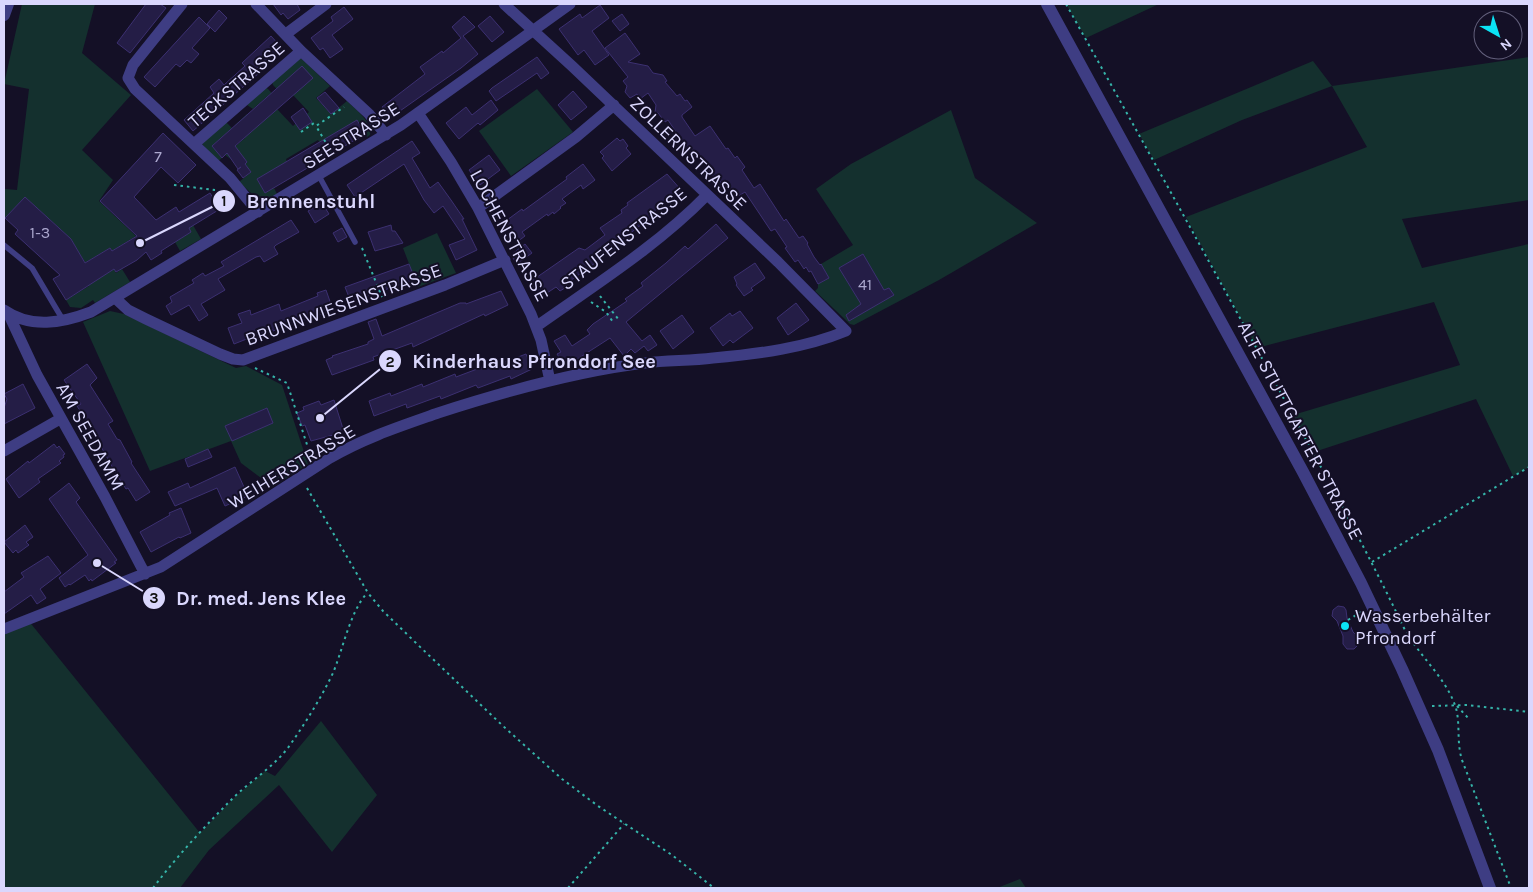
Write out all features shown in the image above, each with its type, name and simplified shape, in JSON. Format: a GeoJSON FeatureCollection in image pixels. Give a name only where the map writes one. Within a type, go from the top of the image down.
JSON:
{"type":"FeatureCollection","features":[{"type":"Feature","properties":{"kind":"street"},"geometry":{"type":"LineString","coordinates":[[4,16],[8,4]]}},
{"type":"Feature","properties":{"kind":"street"},"geometry":{"type":"LineString","coordinates":[[182,4],[133,65],[128,78],[135,89],[230,178],[258,212]]}},
{"type":"Feature","properties":{"kind":"street"},"geometry":{"type":"LineString","coordinates":[[256,4],[301,51],[354,99],[386,134]]}},
{"type":"Feature","properties":{"kind":"street","name":"TECKSTRASSE"},"geometry":{"type":"LineString","coordinates":[[286,34],[326,4]]}},
{"type":"Feature","properties":{"kind":"street","name":"ZOLLERNSTRASSE"},"geometry":{"type":"LineString","coordinates":[[504,4],[614,105],[846,330]]}},
{"type":"Feature","properties":{"kind":"street","name":"SEESTRASSE"},"geometry":{"type":"LineString","coordinates":[[6,312],[24,320],[38,323],[63,320],[91,312],[386,134],[570,4]]}},
{"type":"Feature","properties":{"kind":"street","name":"ALTE STUTTGARTER STRASSE"},"geometry":{"type":"LineString","coordinates":[[1047,4],[1333,528],[1389,640],[1420,710],[1490,888]]}},
{"type":"Feature","properties":{"kind":"street","name":"TECKSTRASSE"},"geometry":{"type":"LineString","coordinates":[[194,144],[301,51]]}},
{"type":"Feature","properties":{"kind":"street"},"geometry":{"type":"LineString","coordinates":[[478,208],[576,137],[614,105]]}},
{"type":"Feature","properties":{"kind":"street","name":"LOCHENSTRASSE"},"geometry":{"type":"LineString","coordinates":[[418,113],[451,162],[505,260],[537,326],[550,381]]}},
{"type":"Feature","properties":{"kind":"street","name":"STAUFENSTRASSE"},"geometry":{"type":"LineString","coordinates":[[537,326],[657,240],[707,195]]}},
{"type":"Feature","properties":{"kind":"street","name":"BRUNNWIESENSTRASSE"},"geometry":{"type":"LineString","coordinates":[[115,298],[128,310],[146,319],[220,354],[233,359],[243,360],[445,285],[505,260]]}},
{"type":"Feature","properties":{"kind":"street","name":"AM SEEDAMM"},"geometry":{"type":"LineString","coordinates":[[6,312],[60,418],[105,497],[145,574]]}},
{"type":"Feature","properties":{"kind":"street","name":"WEIHERSTRASSE"},"geometry":{"type":"LineString","coordinates":[[4,629],[145,574],[174,560],[344,450],[391,429],[468,404],[550,381],[645,362],[712,358],[814,343],[846,330]]}},
{"type":"Feature","properties":{"kind":"street"},"geometry":{"type":"LineString","coordinates":[[4,451],[60,418]]}},
{"type":"Feature","properties":{"kind":"lane"},"geometry":{"type":"LineString","coordinates":[[319,176],[355,242]]}},
{"type":"Feature","properties":{"kind":"lane"},"geometry":{"type":"LineString","coordinates":[[4,245],[32,268],[63,320]]}},
{"type":"Feature","properties":{"kind":"path"},"geometry":{"type":"LineString","coordinates":[[1066,4],[1314,452],[1372,562],[1407,635],[1443,681],[1455,704],[1458,718],[1459,751],[1511,888]]}},
{"type":"Feature","properties":{"kind":"path"},"geometry":{"type":"LineString","coordinates":[[316,126],[354,99]]}},
{"type":"Feature","properties":{"kind":"path"},"geometry":{"type":"LineString","coordinates":[[301,132],[314,122],[339,164]]}},
{"type":"Feature","properties":{"kind":"path"},"geometry":{"type":"LineString","coordinates":[[174,185],[215,190]]}},
{"type":"Feature","properties":{"kind":"path"},"geometry":{"type":"LineString","coordinates":[[355,242],[361,245],[385,306]]}},
{"type":"Feature","properties":{"kind":"path"},"geometry":{"type":"LineString","coordinates":[[588,290],[619,320]]}},
{"type":"Feature","properties":{"kind":"path"},"geometry":{"type":"LineString","coordinates":[[588,290],[593,304],[606,312],[613,322]]}},
{"type":"Feature","properties":{"kind":"path"},"geometry":{"type":"LineString","coordinates":[[243,360],[287,383],[316,468]]}},
{"type":"Feature","properties":{"kind":"path"},"geometry":{"type":"LineString","coordinates":[[1372,562],[1529,467]]}},
{"type":"Feature","properties":{"kind":"path"},"geometry":{"type":"LineString","coordinates":[[301,478],[368,593],[409,637],[547,766],[598,806],[672,855],[714,888]]}},
{"type":"Feature","properties":{"kind":"path"},"geometry":{"type":"LineString","coordinates":[[153,888],[174,861],[229,803],[278,760],[288,748],[323,693],[358,605],[368,593]]}},
{"type":"Feature","properties":{"kind":"path"},"geometry":{"type":"LineString","coordinates":[[1348,620],[1355,615]]}},
{"type":"Feature","properties":{"kind":"path"},"geometry":{"type":"LineString","coordinates":[[1420,710],[1437,705],[1455,704],[1529,712]]}},
{"type":"Feature","properties":{"kind":"path"},"geometry":{"type":"LineString","coordinates":[[1455,704],[1469,719]]}},
{"type":"Feature","properties":{"kind":"path"},"geometry":{"type":"LineString","coordinates":[[1485,821],[1489,819]]}},
{"type":"Feature","properties":{"kind":"path"},"geometry":{"type":"LineString","coordinates":[[568,888],[624,824]]}},
{"type":"Feature","properties":{"kind":"green space"},"geometry":{"type":"Polygon","coordinates":[[[22,4],[95,4],[82,53],[131,95],[82,150],[113,180],[99,201],[136,236],[112,251],[110,248],[85,263],[71,239],[25,197],[4,219],[5,189],[17,190],[29,89],[4,84],[22,4]]]}},
{"type":"Feature","properties":{"kind":"green space"},"geometry":{"type":"Polygon","coordinates":[[[1066,4],[1159,4],[1086,38],[1066,4]]]}},
{"type":"Feature","properties":{"kind":"green space"},"geometry":{"type":"Polygon","coordinates":[[[299,56],[330,86],[316,98],[331,114],[347,101],[366,120],[369,125],[370,135],[367,137],[357,121],[325,151],[318,140],[286,159],[287,162],[257,179],[265,193],[274,188],[277,194],[260,201],[239,182],[251,172],[245,164],[247,162],[240,154],[232,160],[225,155],[245,138],[235,125],[247,114],[257,126],[277,109],[293,126],[309,112],[293,95],[287,100],[273,85],[272,81],[299,56]]]}},
{"type":"Feature","properties":{"kind":"green space"},"geometry":{"type":"Polygon","coordinates":[[[1529,57],[1529,200],[1402,219],[1422,268],[1529,244],[1529,467],[1513,476],[1476,399],[1314,452],[1293,415],[1460,365],[1434,302],[1257,348],[1186,217],[1367,147],[1332,86],[1509,60],[1523,60],[1523,58],[1529,57]]]}},
{"type":"Feature","properties":{"kind":"green space"},"geometry":{"type":"Polygon","coordinates":[[[1313,61],[1332,86],[1242,120],[1154,160],[1139,134],[1313,61]]]}},
{"type":"Feature","properties":{"kind":"green space"},"geometry":{"type":"Polygon","coordinates":[[[265,87],[282,104],[280,106],[270,94],[253,109],[244,103],[265,87]]]}},
{"type":"Feature","properties":{"kind":"green space"},"geometry":{"type":"Polygon","coordinates":[[[537,89],[573,132],[511,176],[479,131],[537,89]]]}},
{"type":"Feature","properties":{"kind":"green space"},"geometry":{"type":"Polygon","coordinates":[[[951,110],[975,178],[1037,223],[939,280],[854,325],[850,324],[815,291],[818,288],[818,284],[829,278],[821,264],[853,245],[816,189],[851,164],[951,110]]]}},
{"type":"Feature","properties":{"kind":"green space"},"geometry":{"type":"Polygon","coordinates":[[[225,121],[232,128],[212,146],[222,158],[217,162],[202,144],[225,121]]]}},
{"type":"Feature","properties":{"kind":"green space"},"geometry":{"type":"Polygon","coordinates":[[[193,225],[201,239],[180,251],[175,242],[191,232],[189,228],[193,225]]]}},
{"type":"Feature","properties":{"kind":"green space"},"geometry":{"type":"Polygon","coordinates":[[[437,233],[456,273],[418,287],[403,248],[437,233]]]}},
{"type":"Feature","properties":{"kind":"green space"},"geometry":{"type":"Polygon","coordinates":[[[114,269],[116,273],[122,269],[130,282],[95,303],[93,300],[81,308],[70,307],[66,300],[89,286],[88,284],[114,269]]]}},
{"type":"Feature","properties":{"kind":"green space"},"geometry":{"type":"Polygon","coordinates":[[[110,311],[124,314],[236,368],[246,366],[282,385],[308,464],[273,487],[241,463],[231,441],[150,471],[83,322],[110,311]]]}},
{"type":"Feature","properties":{"kind":"green space"},"geometry":{"type":"Polygon","coordinates":[[[28,620],[200,833],[234,798],[265,771],[275,776],[321,721],[377,795],[332,852],[279,785],[209,850],[180,888],[4,888],[4,629],[28,620]]]}},
{"type":"Feature","properties":{"kind":"green space"},"geometry":{"type":"Polygon","coordinates":[[[1020,879],[1026,888],[997,888],[1020,879]]]}},
{"type":"Feature","properties":{"kind":"building"},"geometry":{"type":"Polygon","coordinates":[[[146,4],[160,4],[166,8],[130,53],[117,43],[146,4]]]}},
{"type":"Feature","properties":{"kind":"building"},"geometry":{"type":"Polygon","coordinates":[[[273,4],[297,4],[300,10],[288,19],[283,13],[281,15],[273,4]]]}},
{"type":"Feature","properties":{"kind":"building"},"geometry":{"type":"Polygon","coordinates":[[[600,5],[609,18],[592,31],[609,55],[595,65],[584,50],[578,55],[559,29],[580,14],[582,18],[600,5]]]}},
{"type":"Feature","properties":{"kind":"building"},"geometry":{"type":"Polygon","coordinates":[[[344,7],[353,19],[332,35],[343,49],[330,58],[323,48],[320,50],[311,38],[333,21],[331,17],[344,7]]]}},
{"type":"Feature","properties":{"kind":"building"},"geometry":{"type":"Polygon","coordinates":[[[219,10],[227,18],[215,32],[207,24],[219,10]]]}},
{"type":"Feature","properties":{"kind":"building"},"geometry":{"type":"Polygon","coordinates":[[[622,14],[629,24],[620,31],[612,21],[622,14]]]}},
{"type":"Feature","properties":{"kind":"building"},"geometry":{"type":"Polygon","coordinates":[[[464,16],[475,27],[463,36],[478,54],[390,118],[382,107],[425,74],[420,67],[442,51],[443,53],[461,38],[452,27],[464,16]]]}},
{"type":"Feature","properties":{"kind":"building"},"geometry":{"type":"Polygon","coordinates":[[[490,16],[504,32],[492,42],[478,26],[490,16]]]}},
{"type":"Feature","properties":{"kind":"building"},"geometry":{"type":"Polygon","coordinates":[[[199,17],[210,28],[192,48],[199,54],[191,63],[187,60],[180,67],[176,64],[155,87],[144,77],[199,17]]]}},
{"type":"Feature","properties":{"kind":"building"},"geometry":{"type":"Polygon","coordinates":[[[625,33],[640,54],[628,62],[648,66],[653,73],[663,75],[667,81],[665,82],[677,96],[680,94],[685,101],[687,100],[692,107],[682,117],[695,136],[710,126],[726,149],[728,148],[735,158],[737,156],[745,167],[742,170],[754,188],[760,184],[784,221],[786,219],[799,238],[803,236],[814,257],[821,264],[829,278],[818,284],[811,271],[809,272],[806,267],[804,269],[798,260],[795,262],[775,229],[771,231],[745,192],[737,197],[725,181],[718,183],[698,154],[696,155],[689,147],[683,152],[674,138],[678,135],[668,120],[665,122],[658,113],[655,113],[656,105],[648,93],[640,99],[637,94],[630,98],[625,92],[627,86],[623,81],[628,77],[605,48],[625,33]]]}},
{"type":"Feature","properties":{"kind":"building"},"geometry":{"type":"Polygon","coordinates":[[[271,36],[281,47],[256,69],[259,73],[193,131],[184,120],[214,93],[210,87],[219,79],[224,85],[245,66],[242,63],[271,36]]]}},
{"type":"Feature","properties":{"kind":"building"},"geometry":{"type":"Polygon","coordinates":[[[537,57],[549,73],[541,79],[537,73],[496,101],[489,91],[537,57]]]}},
{"type":"Feature","properties":{"kind":"building"},"geometry":{"type":"Polygon","coordinates":[[[302,66],[313,78],[235,146],[247,162],[245,164],[251,172],[243,178],[237,170],[241,167],[238,169],[227,153],[222,158],[212,146],[302,66]]]}},
{"type":"Feature","properties":{"kind":"building"},"geometry":{"type":"Polygon","coordinates":[[[573,91],[587,107],[571,120],[558,105],[573,91]]]}},
{"type":"Feature","properties":{"kind":"building"},"geometry":{"type":"Polygon","coordinates":[[[325,92],[339,108],[331,114],[317,98],[325,92]]]}},
{"type":"Feature","properties":{"kind":"building"},"geometry":{"type":"Polygon","coordinates":[[[491,100],[498,110],[480,125],[478,123],[459,139],[446,123],[466,107],[472,115],[491,100]]]}},
{"type":"Feature","properties":{"kind":"building"},"geometry":{"type":"Polygon","coordinates":[[[303,108],[312,122],[300,130],[291,117],[303,108]]]}},
{"type":"Feature","properties":{"kind":"building"},"geometry":{"type":"Polygon","coordinates":[[[357,120],[365,134],[265,193],[257,179],[357,120]]]}},
{"type":"Feature","properties":{"kind":"building"},"geometry":{"type":"Polygon","coordinates":[[[163,133],[196,165],[178,183],[161,167],[134,197],[156,220],[176,207],[179,212],[210,193],[220,209],[189,228],[191,232],[161,251],[162,253],[151,260],[146,252],[137,260],[116,272],[114,269],[66,300],[53,279],[60,275],[15,234],[18,230],[5,218],[25,197],[71,239],[85,263],[110,248],[112,251],[137,236],[100,201],[163,133]]]}},
{"type":"Feature","properties":{"kind":"building"},"geometry":{"type":"Polygon","coordinates":[[[617,138],[620,141],[623,139],[628,146],[626,148],[631,154],[612,171],[602,158],[604,156],[600,152],[617,138]]]}},
{"type":"Feature","properties":{"kind":"building"},"geometry":{"type":"Polygon","coordinates":[[[412,141],[420,153],[412,158],[430,188],[438,182],[451,200],[464,219],[462,219],[477,250],[456,260],[449,245],[465,239],[443,206],[434,213],[424,200],[404,164],[355,197],[347,185],[412,141]]]}},
{"type":"Feature","properties":{"kind":"building"},"geometry":{"type":"Polygon","coordinates":[[[489,155],[500,170],[480,185],[469,170],[489,155]]]}},
{"type":"Feature","properties":{"kind":"building"},"geometry":{"type":"Polygon","coordinates":[[[583,164],[595,180],[583,189],[581,185],[562,199],[566,203],[561,208],[554,214],[553,212],[548,216],[547,214],[522,232],[525,236],[517,242],[503,223],[567,179],[566,177],[583,164]]]}},
{"type":"Feature","properties":{"kind":"building"},"geometry":{"type":"Polygon","coordinates":[[[667,174],[681,190],[680,192],[650,214],[652,216],[623,239],[624,242],[566,284],[568,286],[560,291],[556,287],[541,297],[530,282],[579,248],[585,250],[605,235],[600,228],[622,213],[621,210],[628,205],[627,203],[667,174]]]}},
{"type":"Feature","properties":{"kind":"building"},"geometry":{"type":"Polygon","coordinates":[[[322,203],[329,214],[315,223],[308,211],[322,203]]]}},
{"type":"Feature","properties":{"kind":"building"},"geometry":{"type":"Polygon","coordinates":[[[291,220],[299,232],[274,247],[278,254],[264,262],[260,256],[256,257],[218,279],[225,290],[201,304],[208,315],[199,321],[189,305],[171,315],[166,306],[172,302],[170,297],[194,283],[192,280],[203,273],[205,276],[224,266],[221,262],[291,220]]]}},
{"type":"Feature","properties":{"kind":"building"},"geometry":{"type":"Polygon","coordinates":[[[716,224],[728,238],[626,322],[642,341],[650,335],[657,345],[648,351],[644,346],[635,353],[631,349],[624,356],[610,338],[565,367],[557,354],[561,352],[554,341],[565,335],[572,346],[590,334],[587,330],[593,324],[627,301],[625,299],[643,286],[641,283],[685,246],[688,249],[716,224]]]}},
{"type":"Feature","properties":{"kind":"building"},"geometry":{"type":"Polygon","coordinates":[[[391,225],[392,231],[395,231],[403,243],[375,251],[368,232],[391,225]]]}},
{"type":"Feature","properties":{"kind":"building"},"geometry":{"type":"Polygon","coordinates":[[[342,228],[347,237],[338,242],[333,233],[342,228]]]}},
{"type":"Feature","properties":{"kind":"building"},"geometry":{"type":"Polygon","coordinates":[[[525,244],[532,253],[517,264],[511,255],[525,244]]]}},
{"type":"Feature","properties":{"kind":"building"},"geometry":{"type":"Polygon","coordinates":[[[863,254],[884,290],[889,288],[894,295],[849,321],[846,315],[861,304],[839,268],[863,254]]]}},
{"type":"Feature","properties":{"kind":"building"},"geometry":{"type":"Polygon","coordinates":[[[755,263],[765,278],[751,288],[753,290],[744,296],[736,285],[734,277],[755,263]]]}},
{"type":"Feature","properties":{"kind":"building"},"geometry":{"type":"Polygon","coordinates":[[[409,264],[415,279],[351,302],[345,287],[409,264]]]}},
{"type":"Feature","properties":{"kind":"building"},"geometry":{"type":"Polygon","coordinates":[[[326,290],[333,310],[273,331],[272,329],[234,344],[228,328],[242,323],[238,314],[250,310],[251,315],[279,304],[281,311],[318,296],[317,293],[326,290]]]}},
{"type":"Feature","properties":{"kind":"building"},"geometry":{"type":"Polygon","coordinates":[[[501,291],[508,305],[413,347],[412,343],[373,357],[374,360],[332,375],[326,360],[332,356],[368,344],[368,342],[374,339],[368,322],[376,319],[382,336],[460,303],[466,304],[501,291]]]}},
{"type":"Feature","properties":{"kind":"building"},"geometry":{"type":"Polygon","coordinates":[[[796,303],[809,320],[788,335],[777,318],[796,303]]]}},
{"type":"Feature","properties":{"kind":"building"},"geometry":{"type":"Polygon","coordinates":[[[740,311],[753,328],[733,343],[730,340],[723,346],[710,328],[730,313],[732,316],[740,311]]]}},
{"type":"Feature","properties":{"kind":"building"},"geometry":{"type":"Polygon","coordinates":[[[682,315],[694,332],[673,349],[660,331],[682,315]]]}},
{"type":"Feature","properties":{"kind":"building"},"geometry":{"type":"Polygon","coordinates":[[[526,354],[532,369],[511,379],[510,376],[478,388],[476,385],[441,399],[440,396],[407,408],[406,404],[374,416],[369,401],[390,393],[391,396],[422,384],[423,387],[455,374],[456,377],[493,363],[494,366],[526,354]]]}},
{"type":"Feature","properties":{"kind":"building"},"geometry":{"type":"Polygon","coordinates":[[[87,364],[97,378],[90,385],[113,421],[108,424],[117,439],[120,440],[131,463],[150,492],[136,501],[115,472],[99,443],[101,442],[77,406],[81,404],[64,380],[87,364]]]}},
{"type":"Feature","properties":{"kind":"building"},"geometry":{"type":"Polygon","coordinates":[[[23,384],[35,408],[4,424],[4,408],[7,399],[4,394],[23,384]]]}},
{"type":"Feature","properties":{"kind":"building"},"geometry":{"type":"Polygon","coordinates":[[[334,400],[344,432],[311,441],[305,425],[302,426],[297,413],[304,410],[303,407],[319,401],[321,405],[334,400]]]}},
{"type":"Feature","properties":{"kind":"building"},"geometry":{"type":"Polygon","coordinates":[[[267,408],[273,423],[232,441],[225,426],[267,408]]]}},
{"type":"Feature","properties":{"kind":"building"},"geometry":{"type":"Polygon","coordinates":[[[54,444],[57,448],[59,446],[65,454],[59,461],[61,463],[38,479],[40,482],[19,498],[6,479],[28,461],[29,463],[54,444]]]}},
{"type":"Feature","properties":{"kind":"building"},"geometry":{"type":"Polygon","coordinates":[[[208,449],[212,457],[188,467],[185,459],[208,449]]]}},
{"type":"Feature","properties":{"kind":"building"},"geometry":{"type":"Polygon","coordinates":[[[235,467],[248,496],[225,506],[217,488],[175,506],[168,492],[188,483],[190,488],[235,467]]]}},
{"type":"Feature","properties":{"kind":"building"},"geometry":{"type":"Polygon","coordinates":[[[69,483],[80,498],[76,502],[117,560],[114,562],[116,563],[92,581],[91,579],[89,581],[85,575],[65,587],[59,578],[88,555],[49,499],[69,483]]]}},
{"type":"Feature","properties":{"kind":"building"},"geometry":{"type":"Polygon","coordinates":[[[181,508],[191,533],[179,537],[151,552],[140,532],[170,515],[169,513],[181,508]]]}},
{"type":"Feature","properties":{"kind":"building"},"geometry":{"type":"Polygon","coordinates":[[[25,525],[33,537],[26,542],[29,545],[18,553],[16,550],[13,553],[4,542],[25,525]]]}},
{"type":"Feature","properties":{"kind":"building"},"geometry":{"type":"Polygon","coordinates":[[[48,556],[61,573],[40,589],[46,598],[37,604],[31,595],[4,614],[4,592],[24,577],[21,573],[48,556]]]}},
{"type":"Feature","properties":{"kind":"building","name":"Wasserbehälter Pfrondorf"},"geometry":{"type":"Polygon","coordinates":[[[1338,606],[1344,607],[1346,610],[1353,632],[1359,638],[1359,644],[1354,649],[1347,649],[1343,644],[1343,636],[1337,621],[1332,616],[1333,610],[1338,606]]]}},
{"type":"Feature","properties":{"kind":"place","name":"Brennenstuhl"},"geometry":{"type":"Point","coordinates":[140,243]}},
{"type":"Feature","properties":{"kind":"place","name":"Kinderhaus Pfrondorf See"},"geometry":{"type":"Point","coordinates":[320,418]}},
{"type":"Feature","properties":{"kind":"place","name":"Dr. med. Jens Klee"},"geometry":{"type":"Point","coordinates":[97,563]}},
{"type":"Feature","properties":{"kind":"place","name":"Wasserbehälter Pfrondorf"},"geometry":{"type":"Point","coordinates":[1345,626]}}]}
